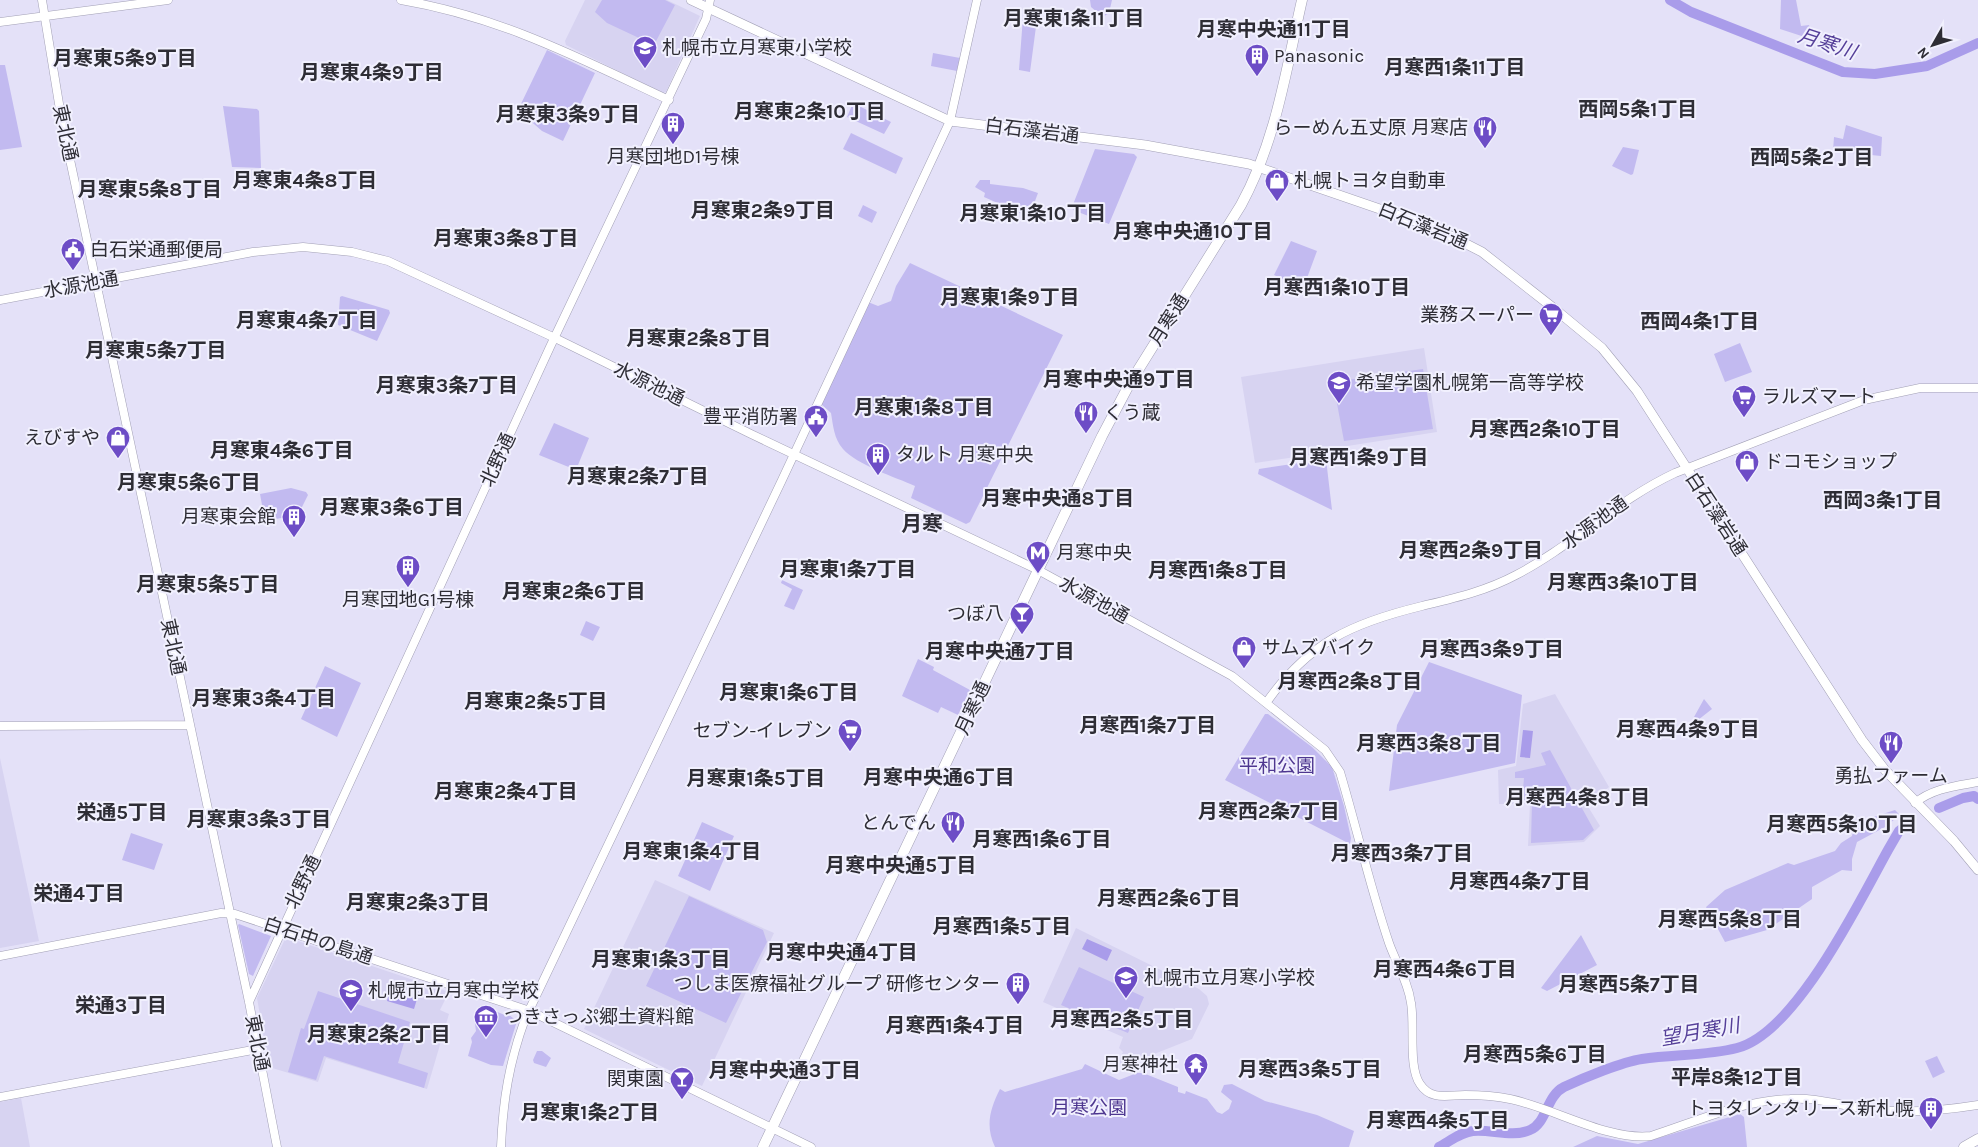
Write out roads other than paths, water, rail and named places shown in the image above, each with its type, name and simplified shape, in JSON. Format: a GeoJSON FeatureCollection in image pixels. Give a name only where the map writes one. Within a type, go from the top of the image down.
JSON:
{"type":"FeatureCollection","features":[{"type":"Feature","properties":{"kind":"main road","name":"白石藻岩通"},"geometry":{"type":"LineString","coordinates":[[690,0],[710,4],[950,121],[1145,145],[1260,167],[1435,228],[1482,252],[1602,348],[1637,391],[1846,718],[1885,770],[1954,841],[1978,870]]}},
{"type":"Feature","properties":{"kind":"main road","name":"月寒通"},"geometry":{"type":"LineString","coordinates":[[763,1147],[1038,570],[1130,383],[1240,205],[1260,167],[1274,126],[1302,0]]}},
{"type":"Feature","properties":{"kind":"main road"},"geometry":{"type":"LineString","coordinates":[[1964,1147],[1978,1139]]}},
{"type":"Feature","properties":{"kind":"street","name":"東北通"},"geometry":{"type":"LineString","coordinates":[[42,0],[56,89],[228,913],[249,1002],[277,1147]]}},
{"type":"Feature","properties":{"kind":"street"},"geometry":{"type":"LineString","coordinates":[[0,22],[45,18],[168,0]]}},
{"type":"Feature","properties":{"kind":"street"},"geometry":{"type":"LineString","coordinates":[[401,0],[463,13],[522,32],[669,100]]}},
{"type":"Feature","properties":{"kind":"street"},"geometry":{"type":"LineString","coordinates":[[501,1147],[503,1101],[512,1053],[530,1011],[950,121],[977,0]]}},
{"type":"Feature","properties":{"kind":"street","name":"北野通"},"geometry":{"type":"LineString","coordinates":[[249,1002],[281,928],[555,338],[669,100],[710,4]]}},
{"type":"Feature","properties":{"kind":"street","name":"水源池通"},"geometry":{"type":"LineString","coordinates":[[0,300],[253,252],[302,247],[366,255],[404,268],[555,338],[1038,570],[1232,676],[1266,703],[1305,657],[1335,636],[1394,613],[1482,591],[1496,585],[1559,550],[1651,484],[1686,468],[1854,404],[1894,392],[1932,387],[1978,388]]}},
{"type":"Feature","properties":{"kind":"street"},"geometry":{"type":"LineString","coordinates":[[1266,703],[1325,750],[1340,772],[1390,943],[1408,988],[1412,1004],[1415,1076],[1430,1094],[1437,1096],[1465,1095],[1509,1099],[1548,1110],[1617,1134],[1638,1138],[1651,1136],[1738,1109],[1788,1098],[1804,1098],[1868,1109],[1910,1112],[1935,1112],[1978,1105]]}},
{"type":"Feature","properties":{"kind":"street"},"geometry":{"type":"LineString","coordinates":[[0,726],[190,724]]}},
{"type":"Feature","properties":{"kind":"street"},"geometry":{"type":"LineString","coordinates":[[1915,803],[1944,789],[1978,782]]}},
{"type":"Feature","properties":{"kind":"street","name":"白石中の島通"},"geometry":{"type":"LineString","coordinates":[[3,956],[228,913],[281,928],[530,1011],[811,1147]]}},
{"type":"Feature","properties":{"kind":"street"},"geometry":{"type":"LineString","coordinates":[[0,1097],[258,1049]]}},
{"type":"Feature","properties":{"kind":"waterway","name":"月寒川"},"geometry":{"type":"LineString","coordinates":[[1670,0],[1691,12],[1843,72],[1875,74],[1927,66],[1978,43]]}},
{"type":"Feature","properties":{"kind":"waterway","name":"望月寒川"},"geometry":{"type":"LineString","coordinates":[[1939,808],[1963,798],[1974,796],[1978,799]]}},
{"type":"Feature","properties":{"kind":"waterway","name":"望月寒川"},"geometry":{"type":"LineString","coordinates":[[1439,1147],[1469,1132],[1516,1133],[1530,1130],[1540,1122],[1558,1091],[1572,1083],[1614,1067],[1642,1059],[1725,1051],[1737,1048],[1759,1037],[1781,1018],[1824,963],[1899,831],[1911,821]]}},
{"type":"Feature","properties":{"kind":"place","name":"札幌市立月寒東小学校"},"geometry":{"type":"Point","coordinates":[645,69]}},
{"type":"Feature","properties":{"kind":"place","name":"Panasonic"},"geometry":{"type":"Point","coordinates":[1257,77]}},
{"type":"Feature","properties":{"kind":"place","name":"月寒団地D1号棟"},"geometry":{"type":"Point","coordinates":[673,145]}},
{"type":"Feature","properties":{"kind":"place","name":"らーめん五丈原 月寒店"},"geometry":{"type":"Point","coordinates":[1485,149]}},
{"type":"Feature","properties":{"kind":"place","name":"札幌トヨタ自動車"},"geometry":{"type":"Point","coordinates":[1277,202]}},
{"type":"Feature","properties":{"kind":"place","name":"白石栄通郵便局"},"geometry":{"type":"Point","coordinates":[73,271]}},
{"type":"Feature","properties":{"kind":"place","name":"業務スーパー"},"geometry":{"type":"Point","coordinates":[1551,336]}},
{"type":"Feature","properties":{"kind":"place","name":"希望学園札幌第一高等学校"},"geometry":{"type":"Point","coordinates":[1339,404]}},
{"type":"Feature","properties":{"kind":"place","name":"ラルズマート"},"geometry":{"type":"Point","coordinates":[1744,418]}},
{"type":"Feature","properties":{"kind":"place","name":"くう蔵"},"geometry":{"type":"Point","coordinates":[1086,434]}},
{"type":"Feature","properties":{"kind":"place","name":"豊平消防署"},"geometry":{"type":"Point","coordinates":[816,438]}},
{"type":"Feature","properties":{"kind":"place","name":"えびすや"},"geometry":{"type":"Point","coordinates":[118,459]}},
{"type":"Feature","properties":{"kind":"place","name":"タルト 月寒中央"},"geometry":{"type":"Point","coordinates":[878,476]}},
{"type":"Feature","properties":{"kind":"place","name":"ドコモショップ"},"geometry":{"type":"Point","coordinates":[1747,483]}},
{"type":"Feature","properties":{"kind":"place","name":"月寒東会館"},"geometry":{"type":"Point","coordinates":[294,538]}},
{"type":"Feature","properties":{"kind":"place","name":"月寒中央"},"geometry":{"type":"Point","coordinates":[1038,574]}},
{"type":"Feature","properties":{"kind":"place","name":"月寒団地G1号棟"},"geometry":{"type":"Point","coordinates":[408,588]}},
{"type":"Feature","properties":{"kind":"place","name":"つぼ八"},"geometry":{"type":"Point","coordinates":[1022,635]}},
{"type":"Feature","properties":{"kind":"place","name":"サムズバイク"},"geometry":{"type":"Point","coordinates":[1244,669]}},
{"type":"Feature","properties":{"kind":"place","name":"セブン-イレブン"},"geometry":{"type":"Point","coordinates":[850,752]}},
{"type":"Feature","properties":{"kind":"place","name":"勇払ファーム"},"geometry":{"type":"Point","coordinates":[1891,764]}},
{"type":"Feature","properties":{"kind":"place","name":"とんでん"},"geometry":{"type":"Point","coordinates":[953,844]}},
{"type":"Feature","properties":{"kind":"place","name":"札幌市立月寒小学校"},"geometry":{"type":"Point","coordinates":[1126,999]}},
{"type":"Feature","properties":{"kind":"place","name":"つしま医療福祉グループ 研修センター"},"geometry":{"type":"Point","coordinates":[1018,1005]}},
{"type":"Feature","properties":{"kind":"place","name":"札幌市立月寒中学校"},"geometry":{"type":"Point","coordinates":[351,1012]}},
{"type":"Feature","properties":{"kind":"place","name":"つきさっぷ郷土資料館"},"geometry":{"type":"Point","coordinates":[486,1038]}},
{"type":"Feature","properties":{"kind":"place","name":"月寒神社"},"geometry":{"type":"Point","coordinates":[1196,1086]}},
{"type":"Feature","properties":{"kind":"place","name":"関東園"},"geometry":{"type":"Point","coordinates":[682,1100]}},
{"type":"Feature","properties":{"kind":"place","name":"トヨタレンタリース新札幌"},"geometry":{"type":"Point","coordinates":[1931,1130]}},
{"type":"Feature","properties":{"kind":"district","name":"月寒東1条11丁目"},"geometry":{"type":"Point","coordinates":[1074,18]}},
{"type":"Feature","properties":{"kind":"district","name":"月寒中央通11丁目"},"geometry":{"type":"Point","coordinates":[1274,29]}},
{"type":"Feature","properties":{"kind":"district","name":"月寒東5条9丁目"},"geometry":{"type":"Point","coordinates":[125,58]}},
{"type":"Feature","properties":{"kind":"district","name":"月寒西1条11丁目"},"geometry":{"type":"Point","coordinates":[1455,67]}},
{"type":"Feature","properties":{"kind":"district","name":"月寒東4条9丁目"},"geometry":{"type":"Point","coordinates":[372,72]}},
{"type":"Feature","properties":{"kind":"district","name":"西岡5条1丁目"},"geometry":{"type":"Point","coordinates":[1638,109]}},
{"type":"Feature","properties":{"kind":"district","name":"月寒東2条10丁目"},"geometry":{"type":"Point","coordinates":[810,111]}},
{"type":"Feature","properties":{"kind":"district","name":"月寒東3条9丁目"},"geometry":{"type":"Point","coordinates":[568,114]}},
{"type":"Feature","properties":{"kind":"district","name":"西岡5条2丁目"},"geometry":{"type":"Point","coordinates":[1812,157]}},
{"type":"Feature","properties":{"kind":"district","name":"月寒東4条8丁目"},"geometry":{"type":"Point","coordinates":[305,180]}},
{"type":"Feature","properties":{"kind":"district","name":"月寒東5条8丁目"},"geometry":{"type":"Point","coordinates":[150,189]}},
{"type":"Feature","properties":{"kind":"district","name":"月寒東2条9丁目"},"geometry":{"type":"Point","coordinates":[763,210]}},
{"type":"Feature","properties":{"kind":"district","name":"月寒東1条10丁目"},"geometry":{"type":"Point","coordinates":[1033,213]}},
{"type":"Feature","properties":{"kind":"district","name":"月寒中央通10丁目"},"geometry":{"type":"Point","coordinates":[1193,231]}},
{"type":"Feature","properties":{"kind":"district","name":"月寒東3条8丁目"},"geometry":{"type":"Point","coordinates":[506,238]}},
{"type":"Feature","properties":{"kind":"district","name":"月寒西1条10丁目"},"geometry":{"type":"Point","coordinates":[1337,287]}},
{"type":"Feature","properties":{"kind":"district","name":"月寒東1条9丁目"},"geometry":{"type":"Point","coordinates":[1010,297]}},
{"type":"Feature","properties":{"kind":"district","name":"月寒東4条7丁目"},"geometry":{"type":"Point","coordinates":[307,320]}},
{"type":"Feature","properties":{"kind":"district","name":"西岡4条1丁目"},"geometry":{"type":"Point","coordinates":[1700,321]}},
{"type":"Feature","properties":{"kind":"district","name":"月寒東2条8丁目"},"geometry":{"type":"Point","coordinates":[699,338]}},
{"type":"Feature","properties":{"kind":"district","name":"月寒東5条7丁目"},"geometry":{"type":"Point","coordinates":[156,350]}},
{"type":"Feature","properties":{"kind":"district","name":"月寒中央通9丁目"},"geometry":{"type":"Point","coordinates":[1119,379]}},
{"type":"Feature","properties":{"kind":"district","name":"月寒東3条7丁目"},"geometry":{"type":"Point","coordinates":[447,385]}},
{"type":"Feature","properties":{"kind":"district","name":"月寒東1条8丁目"},"geometry":{"type":"Point","coordinates":[924,407]}},
{"type":"Feature","properties":{"kind":"district","name":"月寒西2条10丁目"},"geometry":{"type":"Point","coordinates":[1545,429]}},
{"type":"Feature","properties":{"kind":"district","name":"月寒東4条6丁目"},"geometry":{"type":"Point","coordinates":[282,450]}},
{"type":"Feature","properties":{"kind":"district","name":"月寒西1条9丁目"},"geometry":{"type":"Point","coordinates":[1359,457]}},
{"type":"Feature","properties":{"kind":"district","name":"月寒東2条7丁目"},"geometry":{"type":"Point","coordinates":[638,476]}},
{"type":"Feature","properties":{"kind":"district","name":"月寒東5条6丁目"},"geometry":{"type":"Point","coordinates":[189,482]}},
{"type":"Feature","properties":{"kind":"district","name":"月寒中央通8丁目"},"geometry":{"type":"Point","coordinates":[1058,498]}},
{"type":"Feature","properties":{"kind":"district","name":"西岡3条1丁目"},"geometry":{"type":"Point","coordinates":[1883,500]}},
{"type":"Feature","properties":{"kind":"district","name":"月寒東3条6丁目"},"geometry":{"type":"Point","coordinates":[392,507]}},
{"type":"Feature","properties":{"kind":"district","name":"月寒"},"geometry":{"type":"Point","coordinates":[922,524]}},
{"type":"Feature","properties":{"kind":"district","name":"月寒西2条9丁目"},"geometry":{"type":"Point","coordinates":[1471,550]}},
{"type":"Feature","properties":{"kind":"district","name":"月寒東1条7丁目"},"geometry":{"type":"Point","coordinates":[848,569]}},
{"type":"Feature","properties":{"kind":"district","name":"月寒西1条8丁目"},"geometry":{"type":"Point","coordinates":[1218,570]}},
{"type":"Feature","properties":{"kind":"district","name":"月寒西3条10丁目"},"geometry":{"type":"Point","coordinates":[1623,582]}},
{"type":"Feature","properties":{"kind":"district","name":"月寒東5条5丁目"},"geometry":{"type":"Point","coordinates":[208,584]}},
{"type":"Feature","properties":{"kind":"district","name":"月寒東2条6丁目"},"geometry":{"type":"Point","coordinates":[574,591]}},
{"type":"Feature","properties":{"kind":"district","name":"月寒西3条9丁目"},"geometry":{"type":"Point","coordinates":[1492,649]}},
{"type":"Feature","properties":{"kind":"district","name":"月寒中央通7丁目"},"geometry":{"type":"Point","coordinates":[1000,651]}},
{"type":"Feature","properties":{"kind":"district","name":"月寒西2条8丁目"},"geometry":{"type":"Point","coordinates":[1350,681]}},
{"type":"Feature","properties":{"kind":"district","name":"月寒東1条6丁目"},"geometry":{"type":"Point","coordinates":[789,692]}},
{"type":"Feature","properties":{"kind":"district","name":"月寒東3条4丁目"},"geometry":{"type":"Point","coordinates":[264,698]}},
{"type":"Feature","properties":{"kind":"district","name":"月寒東2条5丁目"},"geometry":{"type":"Point","coordinates":[536,701]}},
{"type":"Feature","properties":{"kind":"district","name":"月寒西1条7丁目"},"geometry":{"type":"Point","coordinates":[1148,725]}},
{"type":"Feature","properties":{"kind":"district","name":"月寒西4条9丁目"},"geometry":{"type":"Point","coordinates":[1688,729]}},
{"type":"Feature","properties":{"kind":"district","name":"月寒西3条8丁目"},"geometry":{"type":"Point","coordinates":[1429,743]}},
{"type":"Feature","properties":{"kind":"district","name":"月寒中央通6丁目"},"geometry":{"type":"Point","coordinates":[939,777]}},
{"type":"Feature","properties":{"kind":"district","name":"月寒東1条5丁目"},"geometry":{"type":"Point","coordinates":[756,778]}},
{"type":"Feature","properties":{"kind":"district","name":"月寒東2条4丁目"},"geometry":{"type":"Point","coordinates":[506,791]}},
{"type":"Feature","properties":{"kind":"district","name":"月寒西4条8丁目"},"geometry":{"type":"Point","coordinates":[1578,797]}},
{"type":"Feature","properties":{"kind":"district","name":"月寒西2条7丁目"},"geometry":{"type":"Point","coordinates":[1269,811]}},
{"type":"Feature","properties":{"kind":"district","name":"栄通5丁目"},"geometry":{"type":"Point","coordinates":[122,812]}},
{"type":"Feature","properties":{"kind":"district","name":"月寒東3条3丁目"},"geometry":{"type":"Point","coordinates":[259,819]}},
{"type":"Feature","properties":{"kind":"district","name":"月寒西5条10丁目"},"geometry":{"type":"Point","coordinates":[1842,824]}},
{"type":"Feature","properties":{"kind":"district","name":"月寒西1条6丁目"},"geometry":{"type":"Point","coordinates":[1042,839]}},
{"type":"Feature","properties":{"kind":"district","name":"月寒東1条4丁目"},"geometry":{"type":"Point","coordinates":[692,851]}},
{"type":"Feature","properties":{"kind":"district","name":"月寒西3条7丁目"},"geometry":{"type":"Point","coordinates":[1402,853]}},
{"type":"Feature","properties":{"kind":"district","name":"月寒中央通5丁目"},"geometry":{"type":"Point","coordinates":[901,865]}},
{"type":"Feature","properties":{"kind":"district","name":"月寒西4条7丁目"},"geometry":{"type":"Point","coordinates":[1520,881]}},
{"type":"Feature","properties":{"kind":"district","name":"栄通4丁目"},"geometry":{"type":"Point","coordinates":[79,893]}},
{"type":"Feature","properties":{"kind":"district","name":"月寒西2条6丁目"},"geometry":{"type":"Point","coordinates":[1169,898]}},
{"type":"Feature","properties":{"kind":"district","name":"月寒東2条3丁目"},"geometry":{"type":"Point","coordinates":[418,902]}},
{"type":"Feature","properties":{"kind":"district","name":"月寒西5条8丁目"},"geometry":{"type":"Point","coordinates":[1730,919]}},
{"type":"Feature","properties":{"kind":"district","name":"月寒西1条5丁目"},"geometry":{"type":"Point","coordinates":[1002,926]}},
{"type":"Feature","properties":{"kind":"district","name":"月寒中央通4丁目"},"geometry":{"type":"Point","coordinates":[842,952]}},
{"type":"Feature","properties":{"kind":"district","name":"月寒東1条3丁目"},"geometry":{"type":"Point","coordinates":[661,959]}},
{"type":"Feature","properties":{"kind":"district","name":"月寒西4条6丁目"},"geometry":{"type":"Point","coordinates":[1445,969]}},
{"type":"Feature","properties":{"kind":"district","name":"月寒西5条7丁目"},"geometry":{"type":"Point","coordinates":[1629,984]}},
{"type":"Feature","properties":{"kind":"district","name":"栄通3丁目"},"geometry":{"type":"Point","coordinates":[121,1005]}},
{"type":"Feature","properties":{"kind":"district","name":"月寒西2条5丁目"},"geometry":{"type":"Point","coordinates":[1122,1019]}},
{"type":"Feature","properties":{"kind":"district","name":"月寒西1条4丁目"},"geometry":{"type":"Point","coordinates":[955,1025]}},
{"type":"Feature","properties":{"kind":"district","name":"月寒東2条2丁目"},"geometry":{"type":"Point","coordinates":[379,1034]}},
{"type":"Feature","properties":{"kind":"district","name":"月寒西5条6丁目"},"geometry":{"type":"Point","coordinates":[1535,1054]}},
{"type":"Feature","properties":{"kind":"district","name":"月寒西3条5丁目"},"geometry":{"type":"Point","coordinates":[1310,1069]}},
{"type":"Feature","properties":{"kind":"district","name":"月寒中央通3丁目"},"geometry":{"type":"Point","coordinates":[785,1070]}},
{"type":"Feature","properties":{"kind":"district","name":"平岸8条12丁目"},"geometry":{"type":"Point","coordinates":[1737,1077]}},
{"type":"Feature","properties":{"kind":"district","name":"月寒東1条2丁目"},"geometry":{"type":"Point","coordinates":[590,1112]}},
{"type":"Feature","properties":{"kind":"district","name":"月寒西4条5丁目"},"geometry":{"type":"Point","coordinates":[1438,1120]}},
{"type":"Feature","properties":{"kind":"park label","name":"平和公園"},"geometry":{"type":"Point","coordinates":[1277,766]}},
{"type":"Feature","properties":{"kind":"park label","name":"月寒公園"},"geometry":{"type":"Point","coordinates":[1089,1108]}}]}
